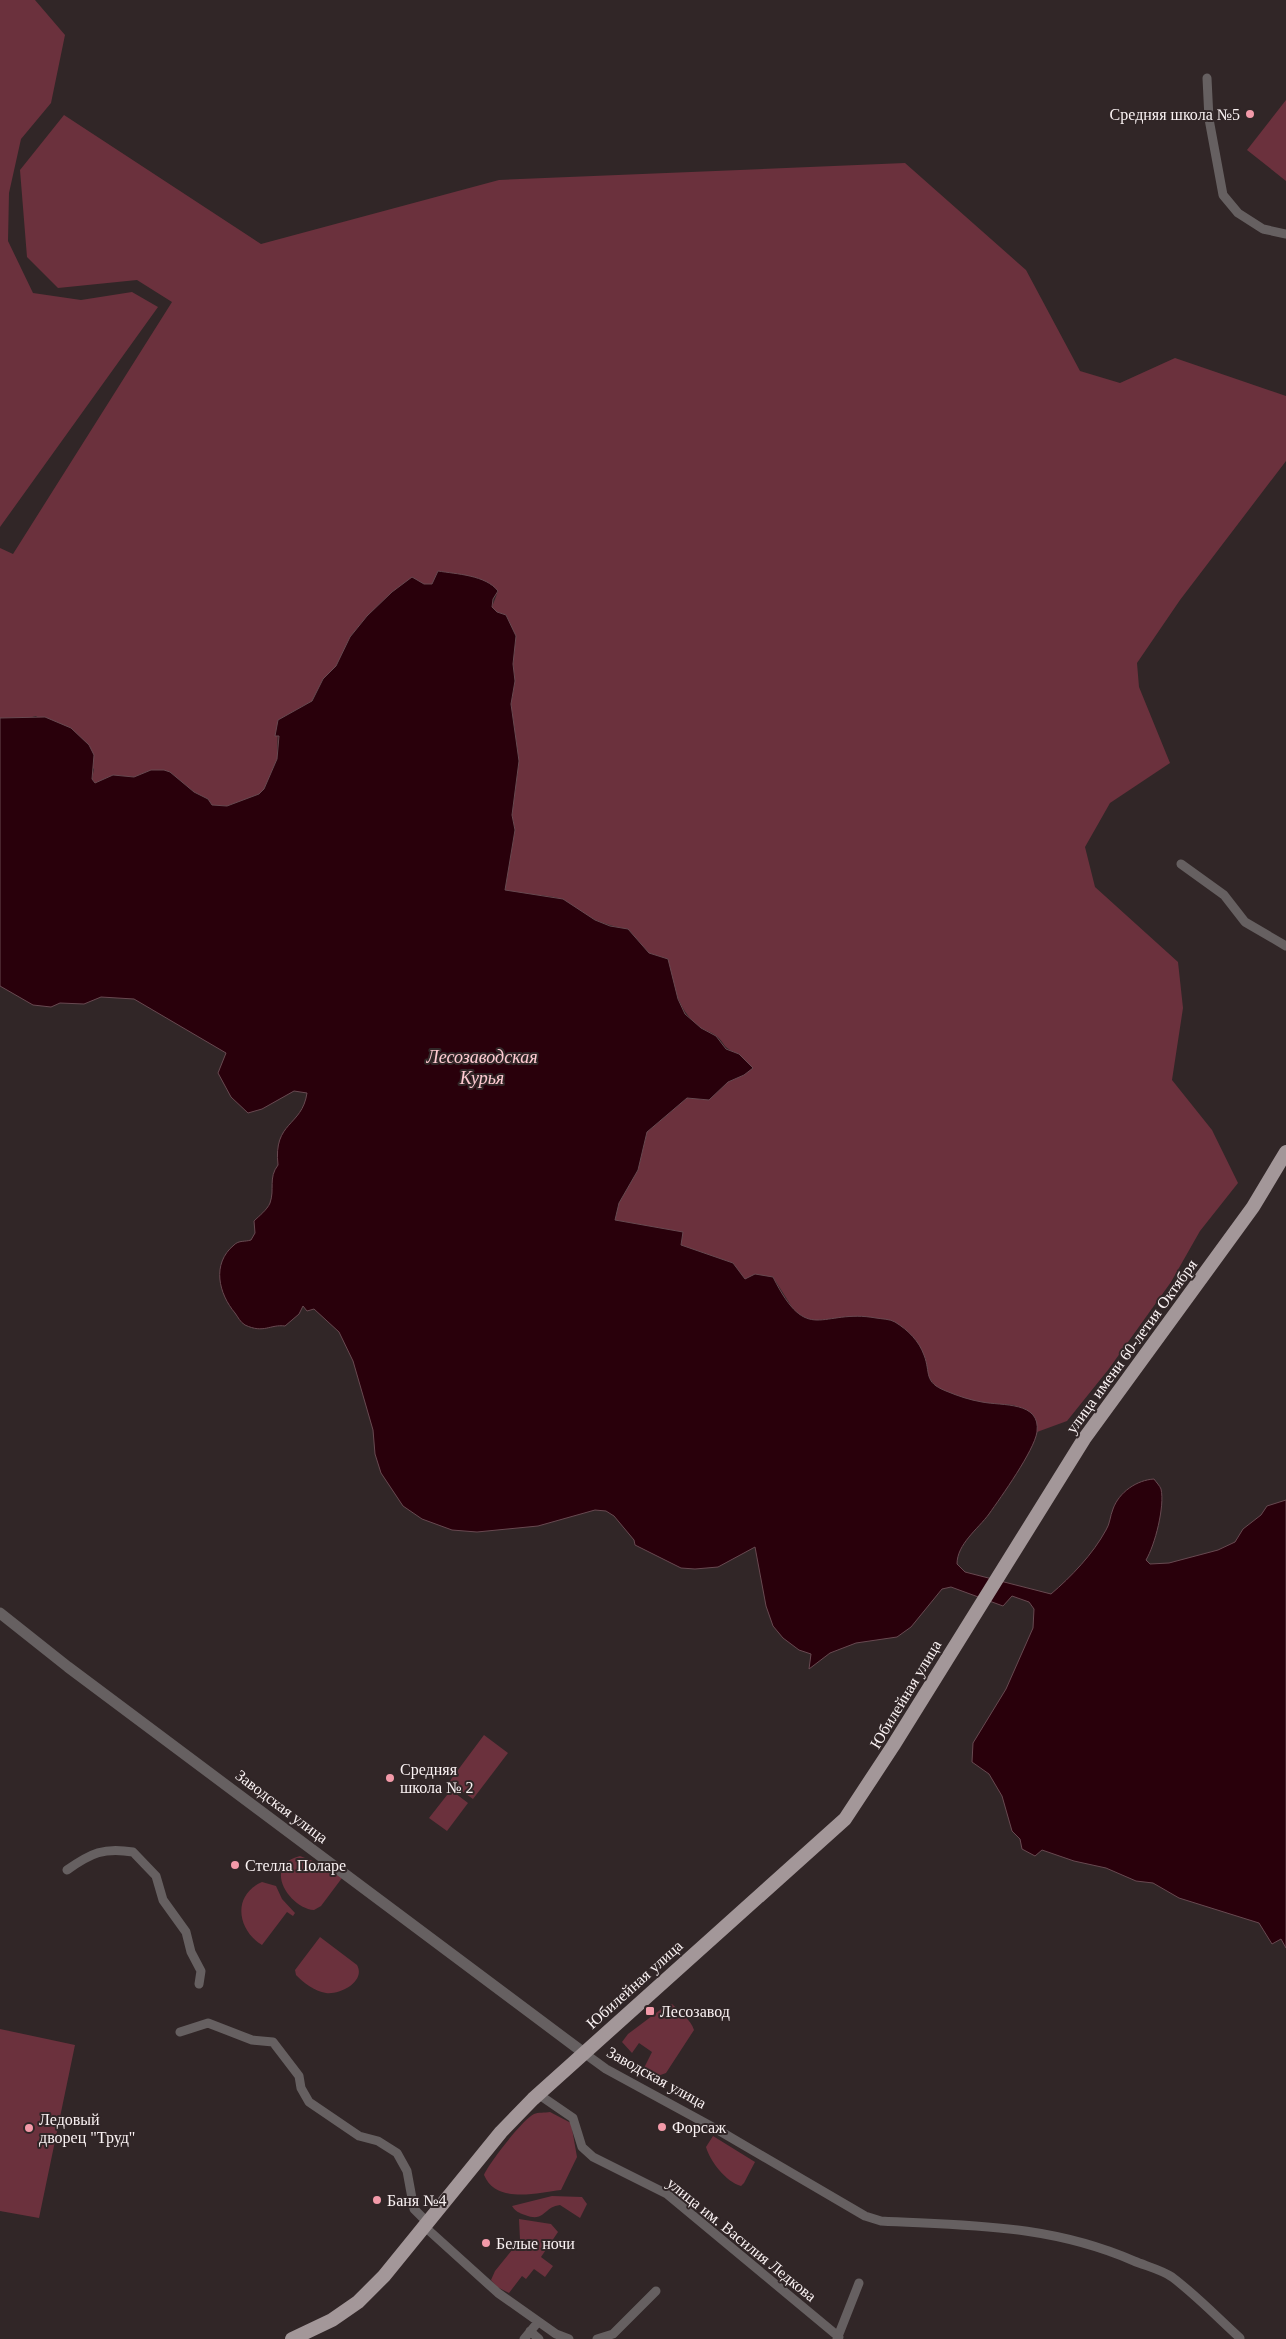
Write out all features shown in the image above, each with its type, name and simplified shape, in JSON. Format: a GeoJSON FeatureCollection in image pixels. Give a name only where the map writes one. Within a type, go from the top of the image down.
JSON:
{"type":"FeatureCollection","features":[{"type":"Feature","properties":{"kind":"main road","name":"улица имени 60-летия Октября"},"geometry":{"type":"LineString","coordinates":[[967,1625],[1084,1439],[1252,1207],[1286,1152]]}},
{"type":"Feature","properties":{"kind":"main road","name":"Юбилейная улица"},"geometry":{"type":"LineString","coordinates":[[292,2339],[332,2320],[358,2302],[384,2276],[427,2226],[501,2132],[538,2094],[845,1819],[894,1746],[967,1625]]}},
{"type":"Feature","properties":{"kind":"street"},"geometry":{"type":"LineString","coordinates":[[1207,78],[1209,119],[1223,196],[1238,213],[1263,229],[1286,234]]}},
{"type":"Feature","properties":{"kind":"street"},"geometry":{"type":"LineString","coordinates":[[1180,864],[1224,895],[1244,922],[1286,946]]}},
{"type":"Feature","properties":{"kind":"street","name":"Заводская улица"},"geometry":{"type":"LineString","coordinates":[[0,1613],[68,1667],[606,2069],[718,2130],[865,2216],[880,2221],[992,2226],[1044,2232],[1078,2240],[1171,2276],[1240,2338]]}},
{"type":"Feature","properties":{"kind":"street"},"geometry":{"type":"LineString","coordinates":[[67,1870],[86,1856],[101,1850],[133,1852],[156,1876],[162,1900],[186,1932],[190,1952],[201,1971],[199,1984]]}},
{"type":"Feature","properties":{"kind":"street"},"geometry":{"type":"LineString","coordinates":[[180,2032],[208,2023],[252,2040],[273,2042],[299,2076],[301,2088],[309,2102],[360,2136],[378,2140],[397,2154],[407,2171],[414,2209],[427,2226],[498,2292],[538,2322],[568,2339]]}},
{"type":"Feature","properties":{"kind":"street","name":"улица им. Василия Ледкова"},"geometry":{"type":"LineString","coordinates":[[538,2094],[573,2118],[582,2147],[593,2157],[668,2194],[838,2338]]}},
{"type":"Feature","properties":{"kind":"street"},"geometry":{"type":"LineString","coordinates":[[838,2338],[859,2283]]}},
{"type":"Feature","properties":{"kind":"street"},"geometry":{"type":"LineString","coordinates":[[597,2339],[613,2334],[656,2291]]}},
{"type":"Feature","properties":{"kind":"street"},"geometry":{"type":"LineString","coordinates":[[524,2339],[538,2322]]}},
{"type":"Feature","properties":{"kind":"street"},"geometry":{"type":"LineString","coordinates":[[530,2331],[539,2339]]}},
{"type":"Feature","properties":{"kind":"shaded area"},"geometry":{"type":"Polygon","coordinates":[[[0,0],[35,0],[65,35],[51,103],[21,139],[9,193],[8,241],[33,293],[81,300],[132,292],[158,307],[0,527],[0,0]]]}},
{"type":"Feature","properties":{"kind":"shaded area"},"geometry":{"type":"Polygon","coordinates":[[[1286,100],[1286,181],[1247,150],[1286,100]]]}},
{"type":"Feature","properties":{"kind":"shaded area"},"geometry":{"type":"Polygon","coordinates":[[[64,115],[261,244],[499,180],[905,163],[1026,270],[1080,371],[1120,383],[1175,358],[1286,396],[1286,461],[1180,600],[1137,663],[1139,687],[1170,763],[1110,803],[1085,847],[1095,887],[1178,962],[1183,1008],[1172,1080],[1212,1130],[1238,1183],[1200,1231],[1171,1282],[1108,1370],[1067,1421],[1037,1432],[1036,1420],[1014,1405],[983,1403],[959,1397],[937,1388],[927,1375],[925,1357],[864,1316],[813,1322],[795,1312],[773,1277],[745,1279],[733,1263],[681,1245],[682,1232],[615,1220],[619,1203],[638,1170],[647,1132],[687,1098],[709,1100],[728,1082],[744,1075],[739,1054],[733,1052],[719,1038],[693,1022],[687,1014],[678,997],[668,959],[649,953],[628,929],[608,925],[596,920],[562,899],[505,890],[515,830],[512,815],[519,761],[511,704],[515,681],[513,664],[516,636],[506,615],[497,612],[492,607],[498,591],[480,579],[438,571],[432,584],[424,584],[392,592],[367,616],[350,637],[336,666],[323,679],[312,701],[278,720],[277,759],[264,789],[259,794],[227,806],[212,805],[208,799],[194,792],[170,772],[151,770],[134,777],[113,775],[95,783],[92,779],[94,769],[36,716],[24,719],[0,718],[0,548],[13,554],[172,302],[137,280],[58,288],[27,257],[20,170],[64,115]]]}},
{"type":"Feature","properties":{"kind":"shaded area"},"geometry":{"type":"Polygon","coordinates":[[[484,1735],[508,1753],[473,1799],[449,1782],[484,1735]]]}},
{"type":"Feature","properties":{"kind":"shaded area"},"geometry":{"type":"Polygon","coordinates":[[[451,1790],[468,1803],[447,1831],[429,1818],[451,1790]]]}},
{"type":"Feature","properties":{"kind":"shaded area"},"geometry":{"type":"Polygon","coordinates":[[[300,1856],[328,1867],[342,1878],[321,1906],[314,1910],[305,1908],[296,1902],[283,1886],[282,1868],[288,1861],[300,1856]]]}},
{"type":"Feature","properties":{"kind":"shaded area"},"geometry":{"type":"Polygon","coordinates":[[[262,1882],[276,1886],[282,1899],[295,1913],[293,1916],[287,1912],[262,1945],[247,1931],[241,1913],[246,1895],[252,1888],[262,1882]]]}},
{"type":"Feature","properties":{"kind":"shaded area"},"geometry":{"type":"Polygon","coordinates":[[[320,1937],[357,1965],[358,1976],[351,1986],[338,1992],[326,1993],[309,1986],[296,1975],[295,1970],[320,1937]]]}},
{"type":"Feature","properties":{"kind":"shaded area"},"geometry":{"type":"Polygon","coordinates":[[[668,2004],[672,2004],[685,2016],[694,2030],[666,2073],[655,2077],[648,2075],[644,2068],[652,2052],[639,2043],[632,2053],[622,2042],[628,2034],[668,2004]]]}},
{"type":"Feature","properties":{"kind":"shaded area","name":"Ледовый дворец \"Труд\""},"geometry":{"type":"Polygon","coordinates":[[[0,2029],[75,2045],[39,2218],[0,2211],[0,2029]]]}},
{"type":"Feature","properties":{"kind":"shaded area"},"geometry":{"type":"Polygon","coordinates":[[[550,2112],[571,2123],[577,2157],[561,2190],[518,2194],[498,2190],[490,2184],[484,2175],[492,2161],[529,2117],[537,2113],[550,2112]]]}},
{"type":"Feature","properties":{"kind":"shaded area"},"geometry":{"type":"Polygon","coordinates":[[[713,2136],[755,2162],[741,2186],[724,2176],[711,2158],[706,2147],[713,2136]]]}},
{"type":"Feature","properties":{"kind":"shaded area"},"geometry":{"type":"Polygon","coordinates":[[[552,2196],[582,2197],[587,2204],[580,2218],[560,2205],[554,2206],[537,2217],[516,2211],[512,2206],[552,2196]]]}},
{"type":"Feature","properties":{"kind":"shaded area"},"geometry":{"type":"Polygon","coordinates":[[[519,2219],[551,2224],[558,2232],[541,2257],[553,2266],[545,2277],[534,2269],[526,2279],[522,2276],[509,2293],[497,2287],[491,2280],[495,2271],[520,2240],[519,2219]]]}},
{"type":"Feature","properties":{"kind":"water","name":"Лесозаводская Курья"},"geometry":{"type":"Polygon","coordinates":[[[438,571],[478,578],[493,586],[498,591],[493,599],[492,607],[497,612],[506,615],[516,636],[513,664],[515,681],[511,704],[519,761],[512,815],[515,830],[505,890],[563,899],[595,920],[610,926],[628,929],[649,953],[668,959],[678,999],[685,1014],[701,1028],[716,1036],[726,1049],[739,1054],[753,1068],[744,1075],[728,1082],[709,1100],[687,1098],[647,1132],[638,1170],[619,1203],[615,1220],[683,1232],[681,1245],[733,1263],[745,1279],[755,1274],[773,1277],[785,1298],[796,1312],[806,1318],[817,1320],[857,1316],[893,1321],[909,1332],[919,1345],[926,1361],[929,1376],[939,1388],[973,1400],[1018,1407],[1027,1410],[1033,1415],[1037,1422],[1037,1432],[1030,1450],[994,1506],[960,1550],[957,1564],[965,1572],[1051,1594],[1074,1573],[1095,1548],[1107,1528],[1116,1503],[1124,1492],[1135,1484],[1148,1480],[1154,1479],[1160,1488],[1162,1496],[1162,1505],[1153,1545],[1146,1560],[1150,1564],[1169,1563],[1218,1550],[1235,1542],[1243,1529],[1261,1515],[1267,1506],[1286,1500],[1286,1948],[1281,1939],[1272,1944],[1259,1923],[1179,1898],[1153,1883],[1136,1881],[1106,1868],[1074,1861],[1042,1850],[1035,1856],[1022,1849],[1020,1839],[1012,1831],[1002,1796],[989,1774],[972,1762],[973,1743],[1006,1689],[1033,1628],[1034,1609],[1029,1602],[1012,1596],[1003,1606],[951,1587],[942,1589],[911,1627],[897,1637],[856,1643],[830,1653],[809,1669],[811,1654],[799,1650],[783,1638],[773,1626],[766,1606],[755,1547],[718,1567],[681,1568],[635,1545],[634,1540],[614,1516],[606,1511],[595,1510],[538,1526],[477,1532],[452,1530],[422,1519],[403,1506],[381,1473],[375,1454],[373,1430],[353,1361],[339,1332],[314,1309],[307,1311],[303,1306],[299,1314],[285,1326],[262,1329],[252,1328],[240,1321],[229,1305],[222,1288],[220,1270],[222,1261],[236,1243],[251,1240],[255,1233],[254,1221],[270,1203],[273,1174],[278,1165],[280,1140],[300,1112],[307,1093],[294,1091],[262,1109],[248,1113],[231,1097],[218,1073],[226,1053],[134,999],[101,997],[84,1004],[60,1003],[51,1007],[33,1005],[0,986],[0,718],[45,717],[71,728],[89,745],[94,755],[92,779],[95,783],[113,775],[134,777],[151,770],[164,770],[170,772],[194,792],[208,799],[212,805],[227,806],[259,794],[264,789],[277,759],[279,736],[275,736],[278,720],[312,701],[323,679],[336,666],[350,637],[367,616],[392,592],[412,577],[424,584],[432,584],[438,571]]]}},
{"type":"Feature","properties":{"kind":"place","name":"Средняя школа №5"},"geometry":{"type":"Point","coordinates":[1250,114]}},
{"type":"Feature","properties":{"kind":"place","name":"Средняя школа № 2"},"geometry":{"type":"Point","coordinates":[390,1778]}},
{"type":"Feature","properties":{"kind":"place","name":"Стелла Поларе"},"geometry":{"type":"Point","coordinates":[235,1865]}},
{"type":"Feature","properties":{"kind":"place","name":"Лесозавод"},"geometry":{"type":"Point","coordinates":[650,2011]}},
{"type":"Feature","properties":{"kind":"place","name":"Форсаж"},"geometry":{"type":"Point","coordinates":[662,2127]}},
{"type":"Feature","properties":{"kind":"place","name":"Ледовый дворец \"Труд\""},"geometry":{"type":"Point","coordinates":[29,2128]}},
{"type":"Feature","properties":{"kind":"place","name":"Баня №4"},"geometry":{"type":"Point","coordinates":[377,2200]}},
{"type":"Feature","properties":{"kind":"place","name":"Белые ночи"},"geometry":{"type":"Point","coordinates":[486,2243]}}]}
